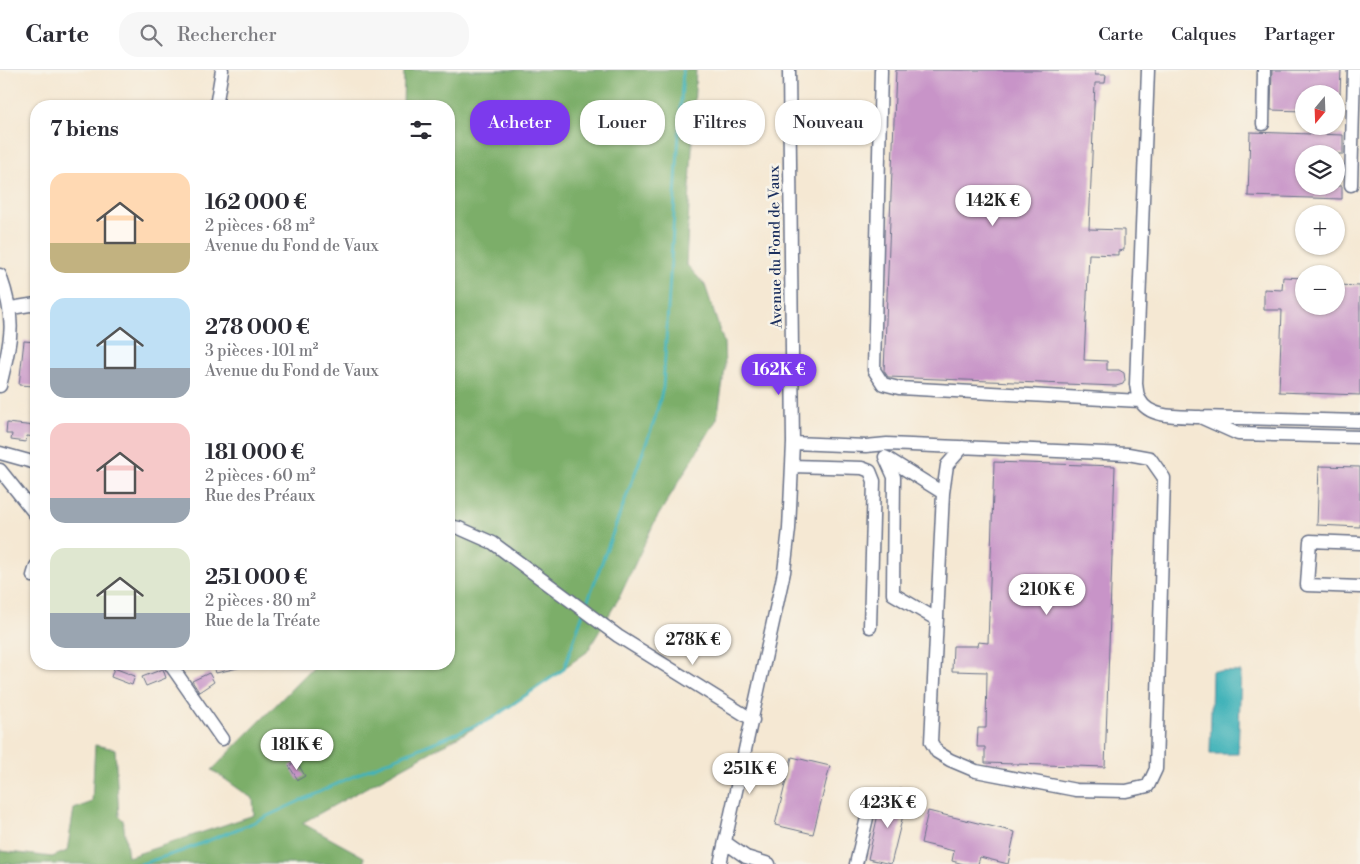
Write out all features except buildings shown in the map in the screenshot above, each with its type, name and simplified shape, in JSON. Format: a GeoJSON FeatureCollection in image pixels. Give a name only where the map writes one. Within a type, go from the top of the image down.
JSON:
{"type":"FeatureCollection","features":[{"type":"Feature","properties":{"kind":"street"},"geometry":{"type":"LineString","coordinates":[[217,100],[222,70]]}},
{"type":"Feature","properties":{"kind":"street","name":"Avenue du Fond de Vaux"},"geometry":{"type":"LineString","coordinates":[[720,864],[784,572],[789,529],[793,443],[789,70]]}},
{"type":"Feature","properties":{"kind":"street"},"geometry":{"type":"LineString","coordinates":[[881,70],[874,370],[884,384],[899,388],[1140,400]]}},
{"type":"Feature","properties":{"kind":"street"},"geometry":{"type":"LineString","coordinates":[[1148,70],[1136,384],[1140,400],[1148,410],[1163,414],[1200,418],[1360,421]]}},
{"type":"Feature","properties":{"kind":"street"},"geometry":{"type":"LineString","coordinates":[[1262,124],[1264,70]]}},
{"type":"Feature","properties":{"kind":"street"},"geometry":{"type":"LineString","coordinates":[[1351,186],[1354,70]]}},
{"type":"Feature","properties":{"kind":"street"},"geometry":{"type":"LineString","coordinates":[[0,276],[11,308],[6,331],[0,386]]}},
{"type":"Feature","properties":{"kind":"street"},"geometry":{"type":"LineString","coordinates":[[11,308],[30,305]]}},
{"type":"Feature","properties":{"kind":"street"},"geometry":{"type":"LineString","coordinates":[[1200,418],[1238,434],[1360,438]]}},
{"type":"Feature","properties":{"kind":"street"},"geometry":{"type":"LineString","coordinates":[[793,443],[963,447],[1128,454],[1150,458],[1164,478],[1156,769],[1148,786],[1126,791],[1076,790],[976,771],[937,752],[931,742],[943,492],[947,465],[963,447]]}},
{"type":"Feature","properties":{"kind":"street"},"geometry":{"type":"LineString","coordinates":[[866,446],[943,492]]}},
{"type":"Feature","properties":{"kind":"street"},"geometry":{"type":"LineString","coordinates":[[0,453],[30,461]]}},
{"type":"Feature","properties":{"kind":"street"},"geometry":{"type":"LineString","coordinates":[[887,458],[894,477],[893,594],[936,619]]}},
{"type":"Feature","properties":{"kind":"street"},"geometry":{"type":"LineString","coordinates":[[792,466],[862,468],[870,471],[874,481],[870,626]]}},
{"type":"Feature","properties":{"kind":"street"},"geometry":{"type":"LineString","coordinates":[[0,470],[30,508]]}},
{"type":"Feature","properties":{"kind":"street"},"geometry":{"type":"LineString","coordinates":[[455,527],[493,543],[618,636],[753,720]]}},
{"type":"Feature","properties":{"kind":"street"},"geometry":{"type":"LineString","coordinates":[[1360,543],[1310,541],[1307,585],[1360,587]]}},
{"type":"Feature","properties":{"kind":"street"},"geometry":{"type":"LineString","coordinates":[[174,670],[222,738]]}},
{"type":"Feature","properties":{"kind":"street"},"geometry":{"type":"LineString","coordinates":[[856,864],[871,801]]}},
{"type":"Feature","properties":{"kind":"street"},"geometry":{"type":"LineString","coordinates":[[726,843],[746,857],[766,864]]}},
{"type":"Feature","properties":{"kind":"green space"},"geometry":{"type":"Polygon","coordinates":[[[404,70],[696,70],[694,100],[675,100],[675,145],[692,145],[686,264],[705,285],[724,343],[725,369],[717,419],[655,521],[619,598],[587,652],[494,717],[302,823],[364,857],[364,864],[0,864],[0,851],[52,857],[67,851],[74,809],[92,802],[95,745],[115,749],[119,816],[123,820],[128,857],[254,815],[253,799],[212,770],[310,670],[455,670],[455,100],[403,100],[404,70]]]}},
{"type":"Feature","properties":{"kind":"water"},"geometry":{"type":"Polygon","coordinates":[[[1212,671],[1241,672],[1238,754],[1210,754],[1212,671]]]}},
{"type":"Feature","properties":{"kind":"waterway"},"geometry":{"type":"LineString","coordinates":[[585,608],[654,422],[663,388],[683,70]]}},
{"type":"Feature","properties":{"kind":"waterway"},"geometry":{"type":"LineString","coordinates":[[141,864],[182,851],[250,824],[369,769],[491,719],[564,669],[583,613]]}}]}
